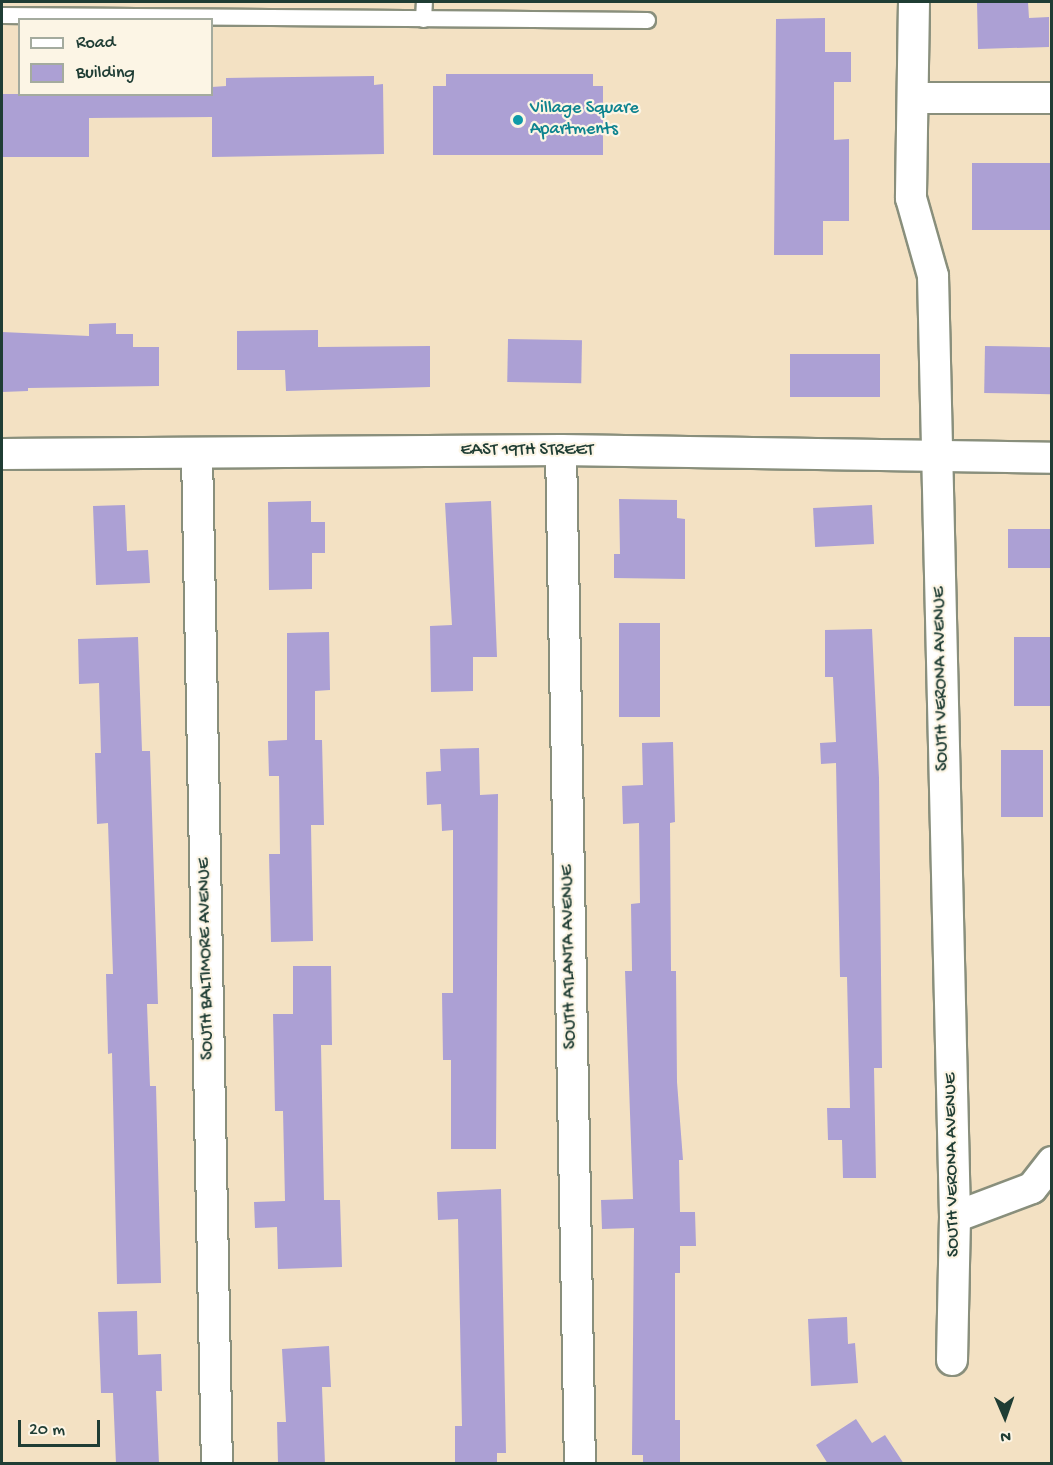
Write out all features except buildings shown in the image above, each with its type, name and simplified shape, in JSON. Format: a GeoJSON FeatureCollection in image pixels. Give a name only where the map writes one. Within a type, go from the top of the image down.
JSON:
{"type":"FeatureCollection","features":[{"type":"Feature","properties":{"kind":"street","name":"SOUTH VERONA AVENUE"},"geometry":{"type":"LineString","coordinates":[[914,2],[911,198],[933,276],[955,1217],[952,1360]]}},
{"type":"Feature","properties":{"kind":"street"},"geometry":{"type":"LineString","coordinates":[[914,98],[1052,98]]}},
{"type":"Feature","properties":{"kind":"street","name":"EAST 19TH STREET"},"geometry":{"type":"LineString","coordinates":[[2,454],[561,450],[1052,458]]}},
{"type":"Feature","properties":{"kind":"street","name":"SOUTH ATLANTA AVENUE"},"geometry":{"type":"LineString","coordinates":[[561,450],[580,1464]]}},
{"type":"Feature","properties":{"kind":"street","name":"SOUTH BALTIMORE AVENUE"},"geometry":{"type":"LineString","coordinates":[[197,454],[217,1464]]}},
{"type":"Feature","properties":{"kind":"street"},"geometry":{"type":"LineString","coordinates":[[955,1217],[1032,1188],[1052,1162]]}},
{"type":"Feature","properties":{"kind":"lane"},"geometry":{"type":"LineString","coordinates":[[423,2],[423,19]]}},
{"type":"Feature","properties":{"kind":"lane"},"geometry":{"type":"LineString","coordinates":[[2,15],[647,20]]}},
{"type":"Feature","properties":{"kind":"place","name":"Village Square Apartments"},"geometry":{"type":"Point","coordinates":[518,120]}}]}
